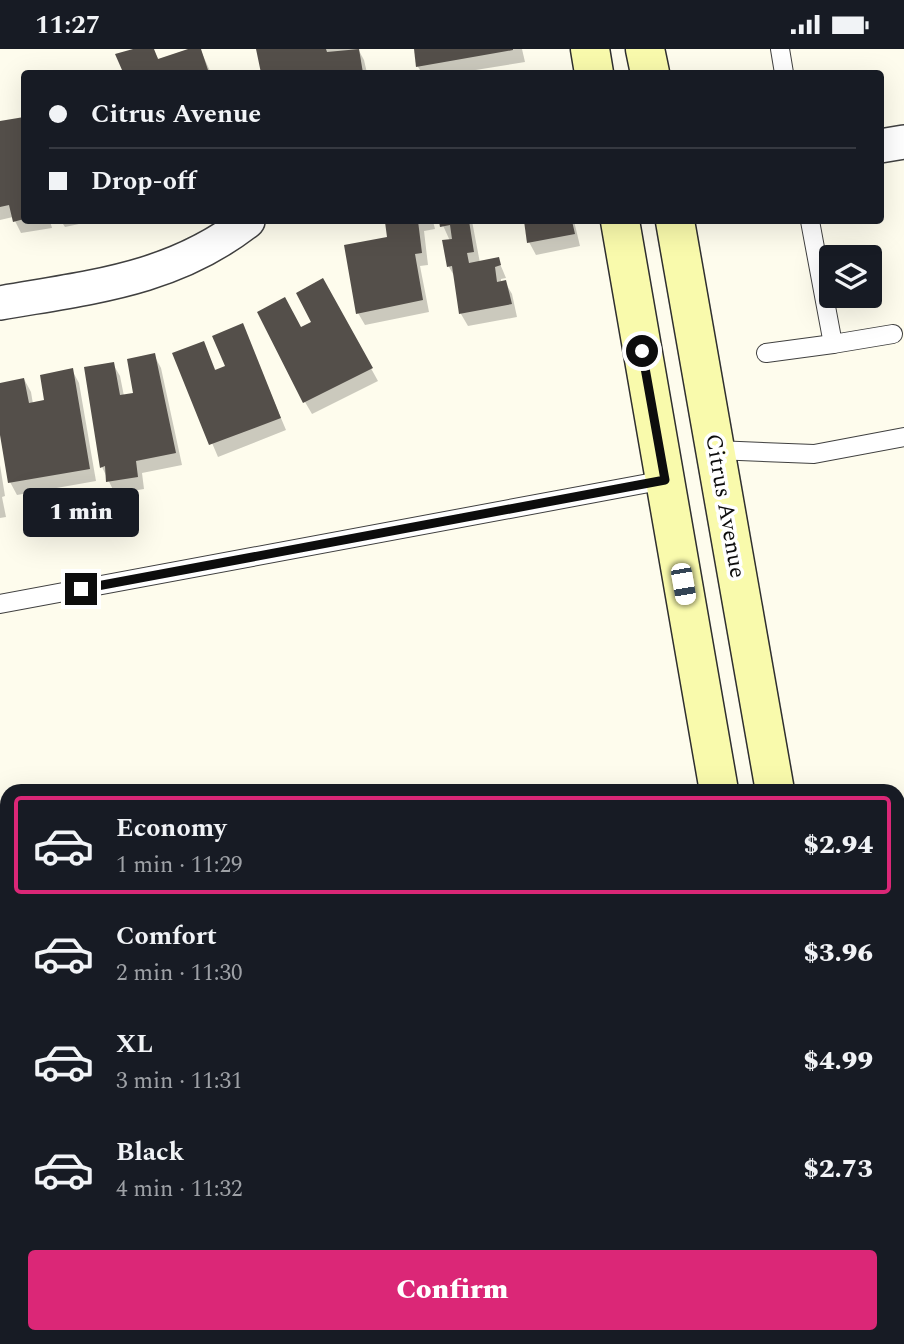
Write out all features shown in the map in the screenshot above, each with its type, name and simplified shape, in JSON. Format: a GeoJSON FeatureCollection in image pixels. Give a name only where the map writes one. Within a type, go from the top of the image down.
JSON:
{"type":"FeatureCollection","features":[{"type":"Feature","properties":{"kind":"main road"},"geometry":{"type":"LineString","coordinates":[[590,49],[594,70]]}},
{"type":"Feature","properties":{"kind":"main road"},"geometry":{"type":"LineString","coordinates":[[645,49],[649,70]]}},
{"type":"Feature","properties":{"kind":"main road"},"geometry":{"type":"LineString","coordinates":[[621,224],[718,784]]}},
{"type":"Feature","properties":{"kind":"main road","name":"Citrus Avenue"},"geometry":{"type":"LineString","coordinates":[[676,224],[774,784]]}},
{"type":"Feature","properties":{"kind":"street"},"geometry":{"type":"LineString","coordinates":[[884,145],[904,142]]}},
{"type":"Feature","properties":{"kind":"street"},"geometry":{"type":"LineString","coordinates":[[0,303],[136,278],[192,257],[243,224]]}},
{"type":"Feature","properties":{"kind":"lane"},"geometry":{"type":"LineString","coordinates":[[780,49],[784,70]]}},
{"type":"Feature","properties":{"kind":"lane"},"geometry":{"type":"LineString","coordinates":[[811,224],[833,344]]}},
{"type":"Feature","properties":{"kind":"lane"},"geometry":{"type":"LineString","coordinates":[[766,353],[893,334]]}},
{"type":"Feature","properties":{"kind":"lane"},"geometry":{"type":"LineString","coordinates":[[715,450],[814,454],[904,437]]}},
{"type":"Feature","properties":{"kind":"lane"},"geometry":{"type":"LineString","coordinates":[[0,604],[665,480]]}},
{"type":"Feature","properties":{"kind":"building"},"geometry":{"type":"Polygon","coordinates":[[[133,49],[154,49],[158,59],[188,49],[201,49],[208,70],[122,70],[115,54],[133,49]]]}},
{"type":"Feature","properties":{"kind":"building"},"geometry":{"type":"Polygon","coordinates":[[[256,49],[326,49],[327,52],[359,49],[362,70],[260,70],[256,49]]]}},
{"type":"Feature","properties":{"kind":"building"},"geometry":{"type":"Polygon","coordinates":[[[414,49],[513,49],[513,50],[416,67],[414,49]]]}},
{"type":"Feature","properties":{"kind":"building"},"geometry":{"type":"Polygon","coordinates":[[[21,118],[21,220],[13,222],[9,205],[0,207],[0,121],[21,118]]]}},
{"type":"Feature","properties":{"kind":"building"},"geometry":{"type":"Polygon","coordinates":[[[385,224],[418,224],[422,253],[415,254],[423,300],[356,314],[344,245],[387,237],[385,224]]]}},
{"type":"Feature","properties":{"kind":"building"},"geometry":{"type":"Polygon","coordinates":[[[440,224],[469,224],[474,252],[467,253],[469,263],[499,257],[501,265],[495,267],[497,282],[506,280],[512,304],[459,314],[452,266],[447,267],[442,240],[452,239],[450,225],[440,227],[440,224]]]}},
{"type":"Feature","properties":{"kind":"building"},"geometry":{"type":"Polygon","coordinates":[[[524,224],[573,224],[575,234],[527,243],[524,224]]]}},
{"type":"Feature","properties":{"kind":"building"},"geometry":{"type":"Polygon","coordinates":[[[323,278],[373,368],[303,403],[257,312],[285,297],[301,327],[311,322],[296,293],[323,278]]]}},
{"type":"Feature","properties":{"kind":"building"},"geometry":{"type":"Polygon","coordinates":[[[243,323],[281,418],[209,445],[172,353],[204,341],[215,370],[225,366],[212,336],[243,323]]]}},
{"type":"Feature","properties":{"kind":"building"},"geometry":{"type":"Polygon","coordinates":[[[155,353],[176,453],[136,461],[138,477],[106,482],[105,466],[100,468],[84,367],[114,362],[120,395],[133,393],[127,359],[155,353]]]}},
{"type":"Feature","properties":{"kind":"building"},"geometry":{"type":"Polygon","coordinates":[[[73,368],[90,469],[8,483],[0,435],[0,383],[24,378],[29,403],[44,400],[40,375],[73,368]]]}},
{"type":"Feature","properties":{"kind":"route"},"geometry":{"type":"LineString","coordinates":[[81,589],[665,480],[642,351]]}}]}
